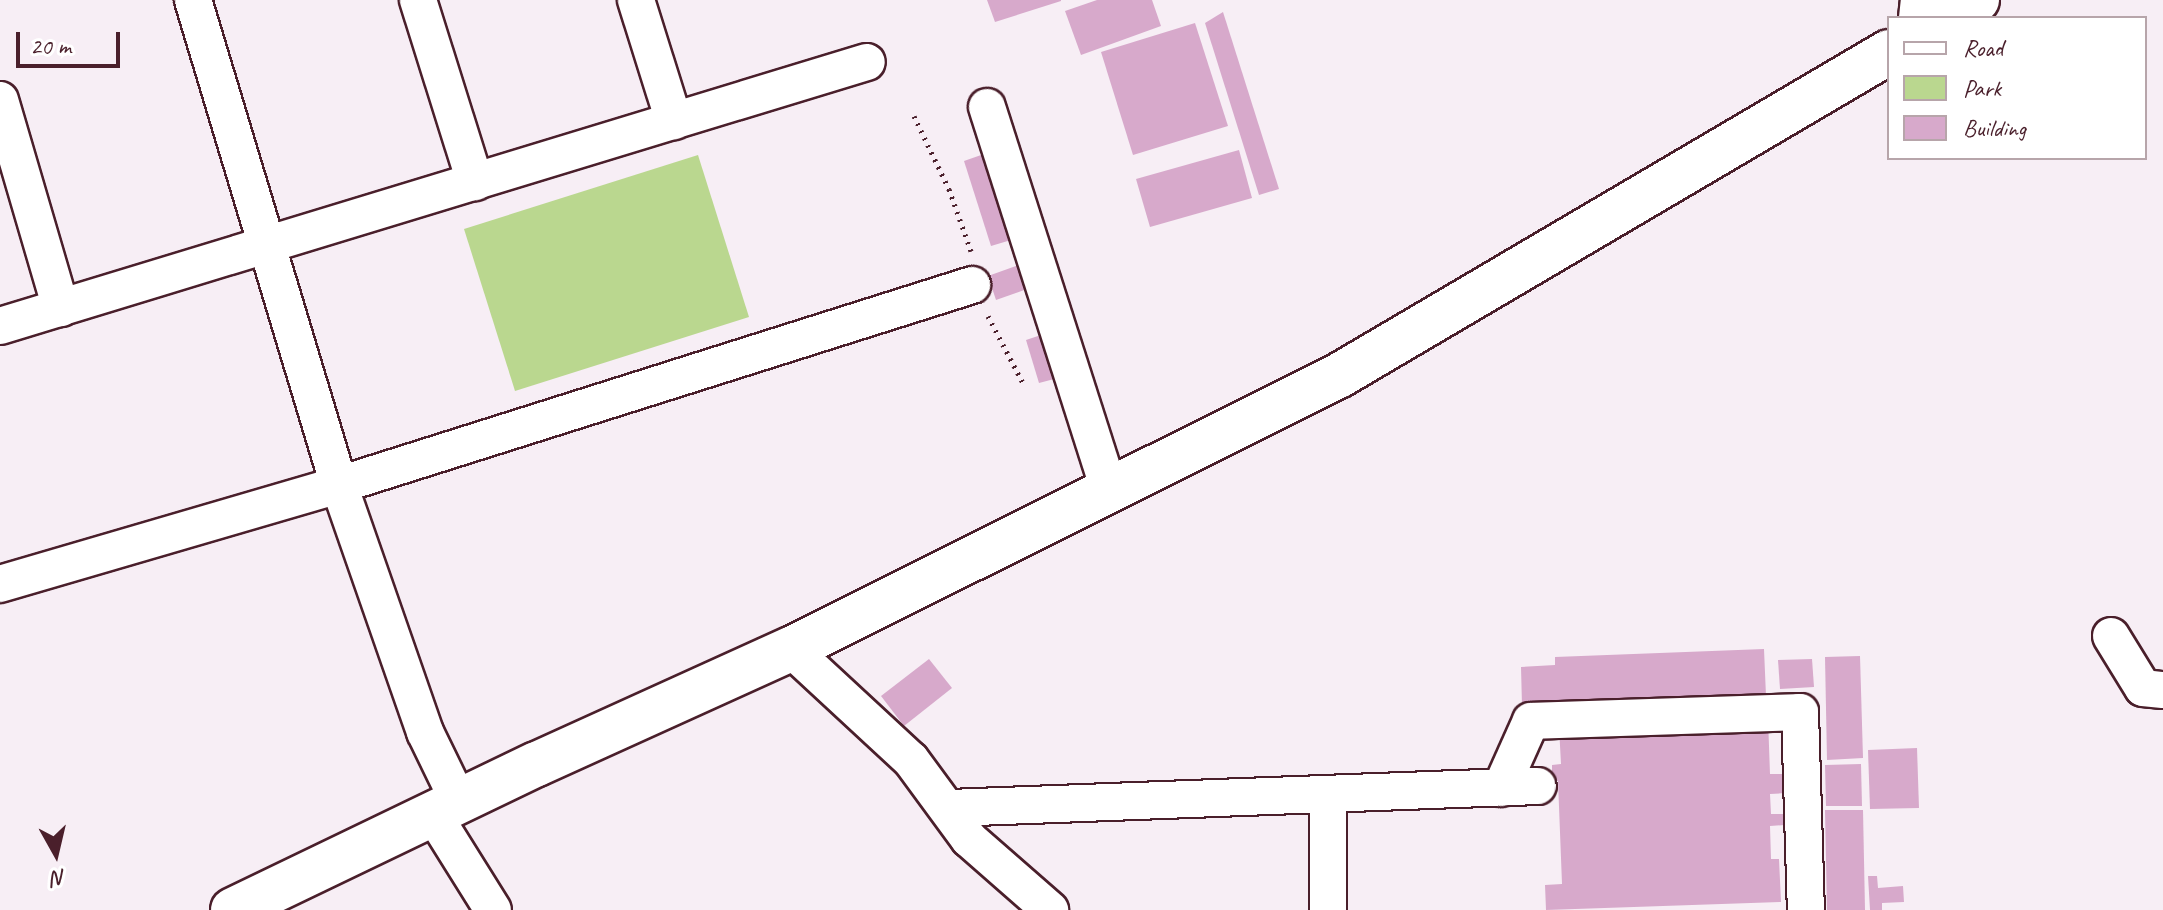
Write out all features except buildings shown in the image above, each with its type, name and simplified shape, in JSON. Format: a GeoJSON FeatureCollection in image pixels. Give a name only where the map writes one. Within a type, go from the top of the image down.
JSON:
{"type":"FeatureCollection","features":[{"type":"Feature","properties":{"kind":"main road"},"geometry":{"type":"LineString","coordinates":[[1950,16],[1977,0]]}},
{"type":"Feature","properties":{"kind":"main road"},"geometry":{"type":"LineString","coordinates":[[233,910],[791,649],[1340,375],[1887,53]]}},
{"type":"Feature","properties":{"kind":"street"},"geometry":{"type":"LineString","coordinates":[[193,0],[270,245],[339,485],[425,732],[446,808],[493,910]]}},
{"type":"Feature","properties":{"kind":"street"},"geometry":{"type":"LineString","coordinates":[[418,0],[475,182]]}},
{"type":"Feature","properties":{"kind":"street"},"geometry":{"type":"LineString","coordinates":[[636,0],[674,121]]}},
{"type":"Feature","properties":{"kind":"street"},"geometry":{"type":"LineString","coordinates":[[0,326],[867,62]]}},
{"type":"Feature","properties":{"kind":"street"},"geometry":{"type":"LineString","coordinates":[[0,100],[61,308]]}},
{"type":"Feature","properties":{"kind":"street"},"geometry":{"type":"LineString","coordinates":[[987,107],[1109,489]]}},
{"type":"Feature","properties":{"kind":"street"},"geometry":{"type":"LineString","coordinates":[[0,584],[339,485],[972,285]]}},
{"type":"Feature","properties":{"kind":"street"},"geometry":{"type":"LineString","coordinates":[[2111,636],[2143,688],[2163,690]]}},
{"type":"Feature","properties":{"kind":"street"},"geometry":{"type":"LineString","coordinates":[[791,649],[911,760],[969,839],[1050,910]]}},
{"type":"Feature","properties":{"kind":"street"},"geometry":{"type":"LineString","coordinates":[[1501,788],[1531,721],[1800,712],[1806,910]]}},
{"type":"Feature","properties":{"kind":"street"},"geometry":{"type":"LineString","coordinates":[[949,808],[1538,786]]}},
{"type":"Feature","properties":{"kind":"street"},"geometry":{"type":"LineString","coordinates":[[1328,794],[1328,910]]}},
{"type":"Feature","properties":{"kind":"path"},"geometry":{"type":"LineString","coordinates":[[914,116],[949,189],[975,262],[972,285],[1023,383]]}},
{"type":"Feature","properties":{"kind":"green space"},"geometry":{"type":"Polygon","coordinates":[[[698,155],[749,317],[515,391],[464,229],[698,155]]]}}]}
